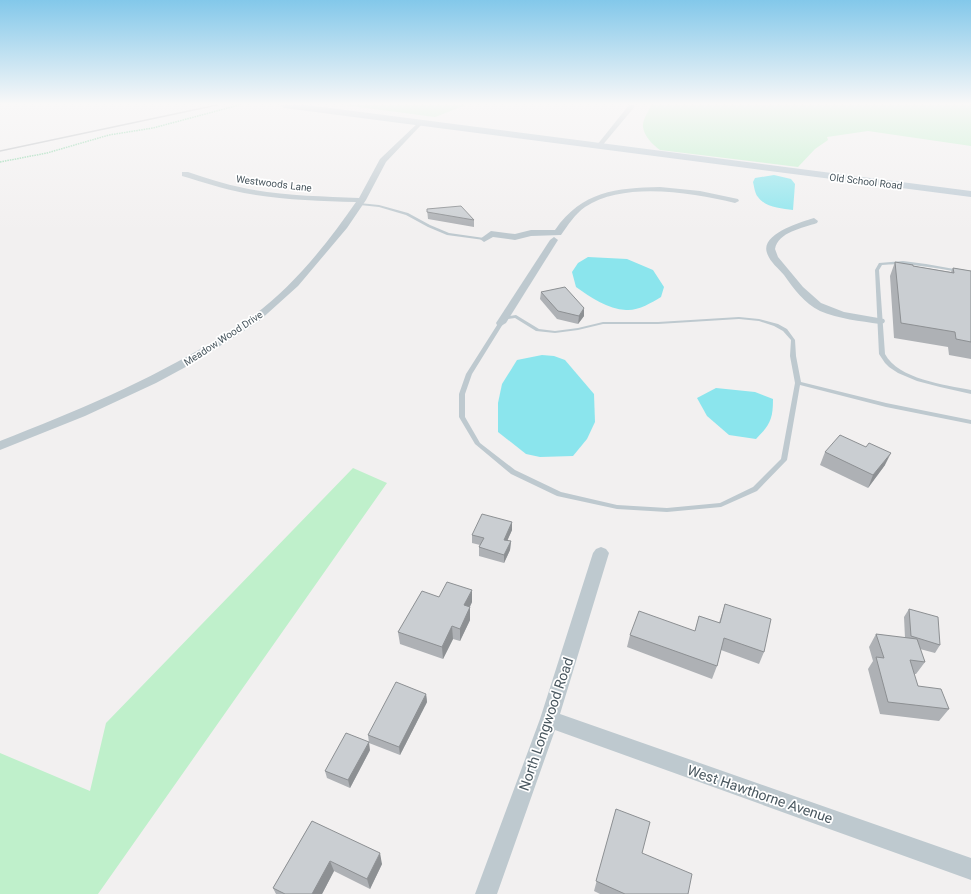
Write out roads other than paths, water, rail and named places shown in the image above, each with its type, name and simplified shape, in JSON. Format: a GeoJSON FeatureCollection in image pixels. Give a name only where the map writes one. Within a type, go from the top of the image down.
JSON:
{"type":"FeatureCollection","features":[{"type":"Feature","properties":{"kind":"street","name":"Meadow Wood Drive"},"geometry":{"type":"LineString","coordinates":[[0,446],[152,382],[236,332],[260,315],[295,284],[344,226],[361,202],[383,161],[397,147]]}},
{"type":"Feature","properties":{"kind":"street","name":"Old School Road"},"geometry":{"type":"LineString","coordinates":[[605,147],[971,194]]}},
{"type":"Feature","properties":{"kind":"street","name":"Westwoods Lane"},"geometry":{"type":"LineString","coordinates":[[185,174],[229,188],[304,198],[361,202]]}},
{"type":"Feature","properties":{"kind":"street"},"geometry":{"type":"LineString","coordinates":[[484,239],[491,234],[515,237],[531,233],[558,234],[578,209],[588,203],[618,193],[656,189],[680,190],[710,194],[735,200]]}},
{"type":"Feature","properties":{"kind":"street"},"geometry":{"type":"LineString","coordinates":[[814,221],[778,236],[773,240],[770,250],[772,256],[788,274],[797,288],[808,299],[837,313],[880,321]]}},
{"type":"Feature","properties":{"kind":"street"},"geometry":{"type":"LineString","coordinates":[[501,323],[554,240]]}},
{"type":"Feature","properties":{"kind":"street","name":"North Longwood Road"},"geometry":{"type":"LineString","coordinates":[[486,894],[549,719],[601,553]]}},
{"type":"Feature","properties":{"kind":"street","name":"West Hawthorne Avenue"},"geometry":{"type":"LineString","coordinates":[[549,719],[971,868]]}},
{"type":"Feature","properties":{"kind":"lane"},"geometry":{"type":"LineString","coordinates":[[361,202],[407,214],[448,234],[484,239]]}},
{"type":"Feature","properties":{"kind":"lane"},"geometry":{"type":"LineString","coordinates":[[971,273],[890,262],[881,264],[877,270],[882,354],[890,365],[905,374],[971,392]]}},
{"type":"Feature","properties":{"kind":"lane"},"geometry":{"type":"LineString","coordinates":[[516,316],[538,330],[555,332],[578,329],[603,323],[658,323],[739,318],[759,320],[776,325],[785,330],[793,340],[793,356],[798,383],[784,460],[755,489],[720,505],[667,510],[617,507],[559,494],[513,472],[478,444],[462,417],[462,394],[469,374],[501,323],[506,318],[516,316]]}},
{"type":"Feature","properties":{"kind":"lane"},"geometry":{"type":"LineString","coordinates":[[798,383],[886,405],[971,422]]}},
{"type":"Feature","properties":{"kind":"water"},"geometry":{"type":"Polygon","coordinates":[[[774,175],[791,179],[795,184],[793,210],[769,205],[761,201],[757,196],[753,182],[755,178],[774,175]]]}},
{"type":"Feature","properties":{"kind":"water"},"geometry":{"type":"Polygon","coordinates":[[[588,257],[627,259],[653,270],[664,287],[661,297],[644,306],[626,310],[600,302],[587,295],[576,287],[572,272],[578,263],[588,257]]]}},
{"type":"Feature","properties":{"kind":"water"},"geometry":{"type":"Polygon","coordinates":[[[542,355],[554,356],[565,360],[594,394],[595,422],[587,439],[573,456],[540,457],[526,454],[498,432],[498,403],[502,384],[517,360],[542,355]]]}},
{"type":"Feature","properties":{"kind":"water"},"geometry":{"type":"Polygon","coordinates":[[[716,388],[755,392],[773,399],[770,421],[765,430],[756,439],[729,435],[707,416],[697,398],[716,388]]]}},
{"type":"Feature","properties":{"kind":"railway"},"geometry":{"type":"LineString","coordinates":[[0,151],[20,147]]}}]}
